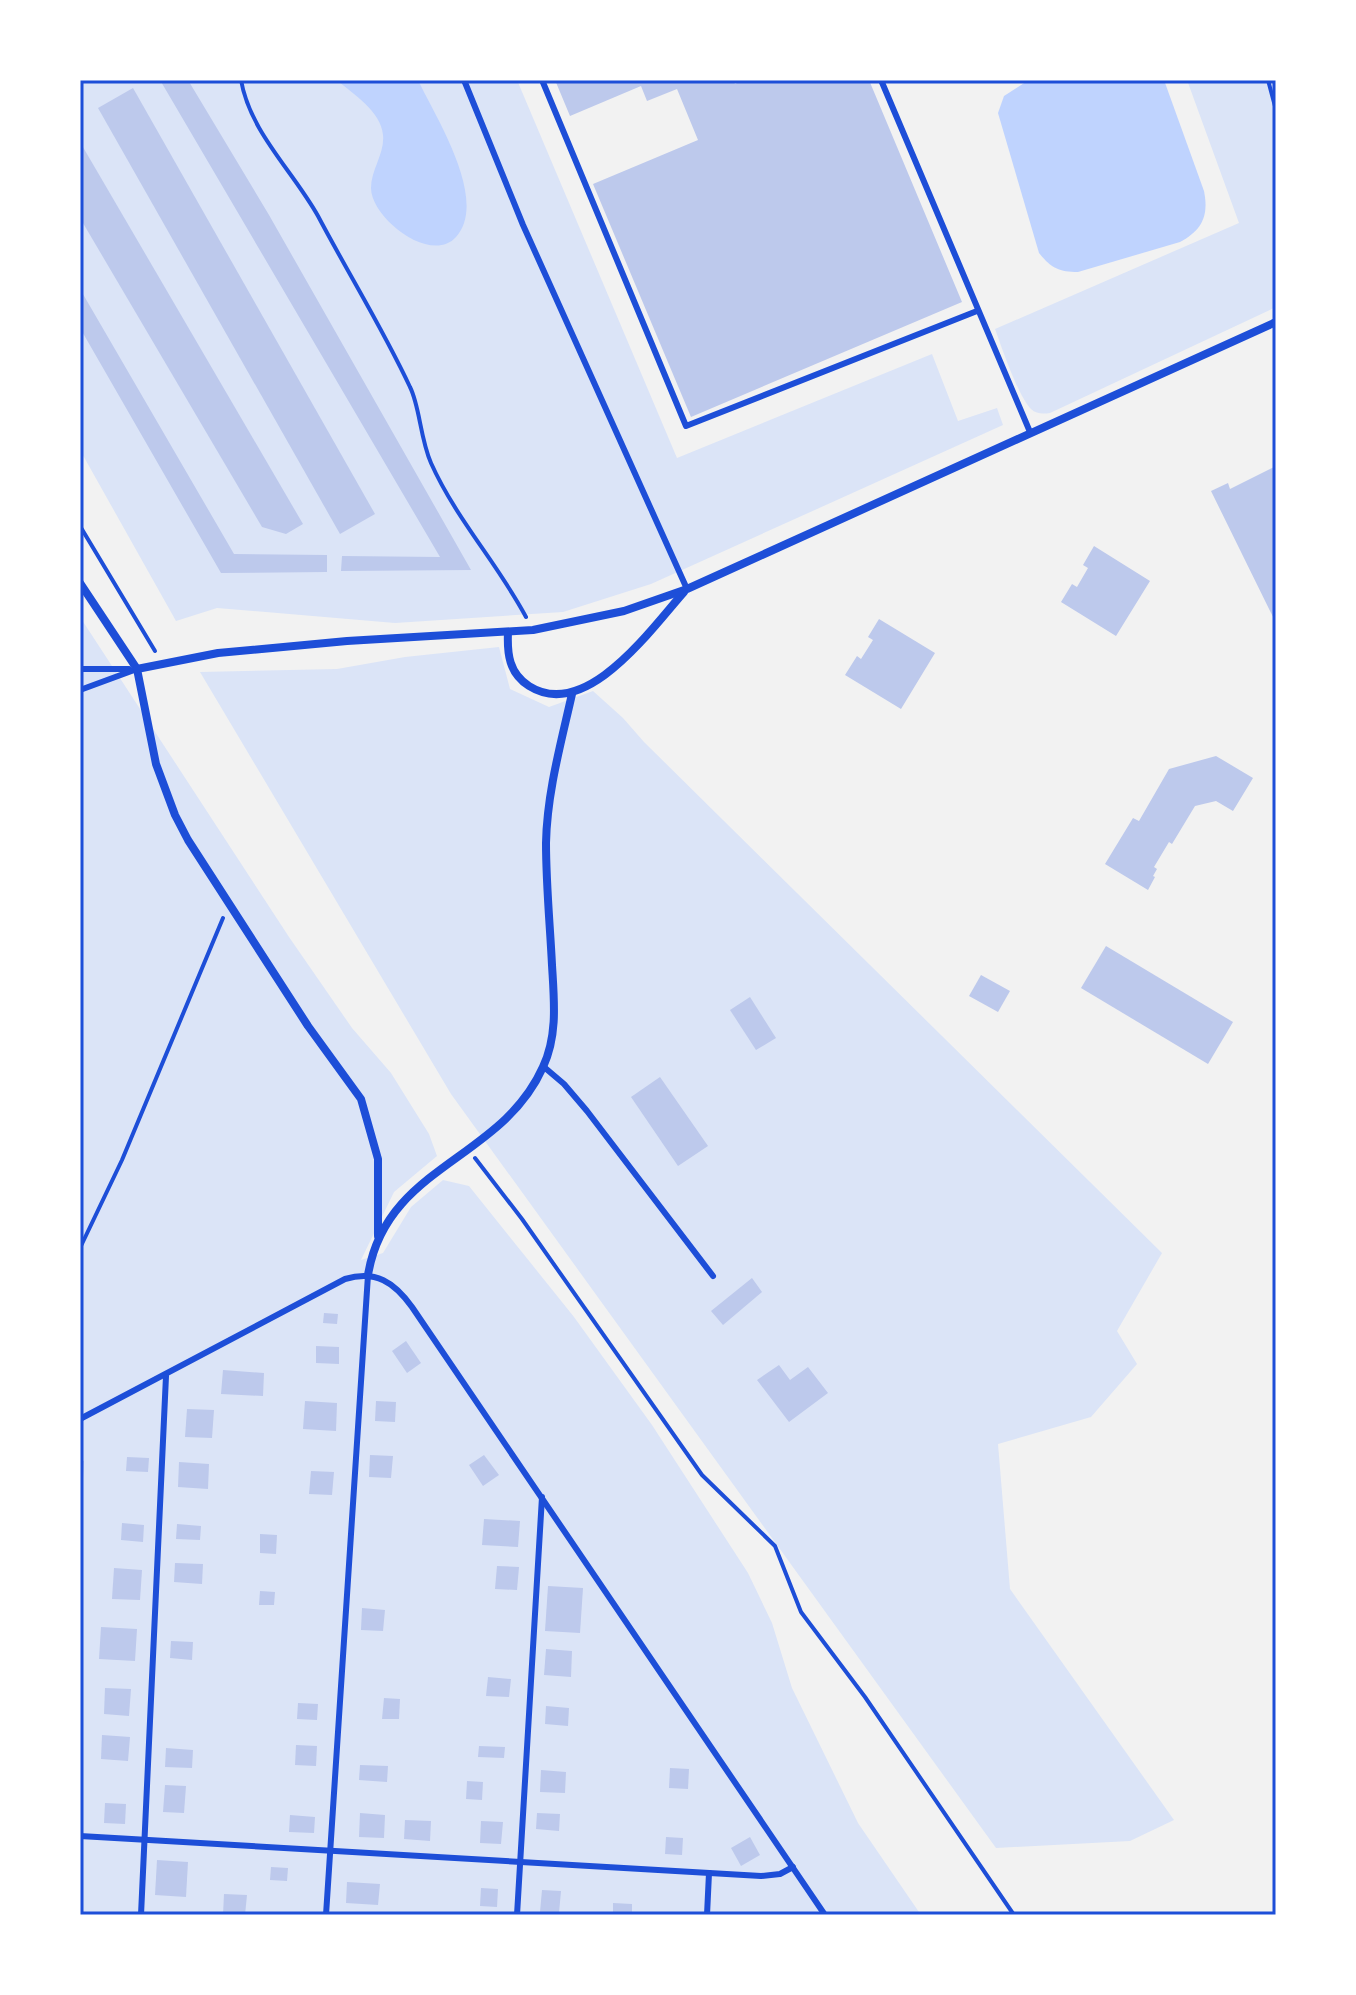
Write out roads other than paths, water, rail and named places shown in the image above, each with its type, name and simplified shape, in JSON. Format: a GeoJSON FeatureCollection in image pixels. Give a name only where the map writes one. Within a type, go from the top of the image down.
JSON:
{"type":"FeatureCollection","features":[{"type":"Feature","properties":{"kind":"street"},"geometry":{"type":"LineString","coordinates":[[137,669],[231,651],[533,630],[624,611],[687,589],[1276,322]]}},
{"type":"Feature","properties":{"kind":"street"},"geometry":{"type":"LineString","coordinates":[[80,583],[137,669],[149,735],[164,787],[188,840],[308,1026],[361,1099],[378,1159],[378,1236],[368,1275]]}},
{"type":"Feature","properties":{"kind":"street"},"geometry":{"type":"LineString","coordinates":[[508,632],[510,664],[520,679],[546,694],[572,694],[595,682],[620,662],[687,589]]}},
{"type":"Feature","properties":{"kind":"street"},"geometry":{"type":"LineString","coordinates":[[378,1236],[391,1214],[413,1190],[470,1150],[512,1115],[544,1067],[551,1046],[554,1019],[547,871],[548,812],[572,694]]}},
{"type":"Feature","properties":{"kind":"lane"},"geometry":{"type":"LineString","coordinates":[[464,80],[523,225],[687,589]]}},
{"type":"Feature","properties":{"kind":"lane"},"geometry":{"type":"LineString","coordinates":[[542,80],[686,426],[977,311]]}},
{"type":"Feature","properties":{"kind":"lane"},"geometry":{"type":"LineString","coordinates":[[881,80],[1030,432]]}},
{"type":"Feature","properties":{"kind":"lane"},"geometry":{"type":"LineString","coordinates":[[80,669],[137,669]]}},
{"type":"Feature","properties":{"kind":"lane"},"geometry":{"type":"LineString","coordinates":[[80,690],[137,669]]}},
{"type":"Feature","properties":{"kind":"lane"},"geometry":{"type":"LineString","coordinates":[[544,1067],[564,1084],[587,1111],[713,1276]]}},
{"type":"Feature","properties":{"kind":"lane"},"geometry":{"type":"LineString","coordinates":[[326,1915],[368,1275]]}},
{"type":"Feature","properties":{"kind":"lane"},"geometry":{"type":"LineString","coordinates":[[80,1419],[345,1279],[368,1275],[385,1279],[404,1296],[825,1915]]}},
{"type":"Feature","properties":{"kind":"lane"},"geometry":{"type":"LineString","coordinates":[[141,1915],[166,1376]]}},
{"type":"Feature","properties":{"kind":"lane"},"geometry":{"type":"LineString","coordinates":[[517,1915],[542,1497]]}},
{"type":"Feature","properties":{"kind":"lane"},"geometry":{"type":"LineString","coordinates":[[80,1836],[771,1876],[793,1867]]}},
{"type":"Feature","properties":{"kind":"lane"},"geometry":{"type":"LineString","coordinates":[[707,1915],[709,1873]]}},
{"type":"Feature","properties":{"kind":"water"},"geometry":{"type":"Polygon","coordinates":[[[337,80],[418,80],[447,137],[463,181],[467,202],[465,221],[456,237],[445,244],[418,242],[391,224],[381,212],[371,188],[383,142],[381,126],[365,104],[337,80]]]}},
{"type":"Feature","properties":{"kind":"water"},"geometry":{"type":"Polygon","coordinates":[[[1029,80],[1164,80],[1204,191],[1205,208],[1199,227],[1180,242],[1078,272],[1060,270],[1047,262],[1039,253],[998,113],[1004,96],[1029,80]]]}}]}
